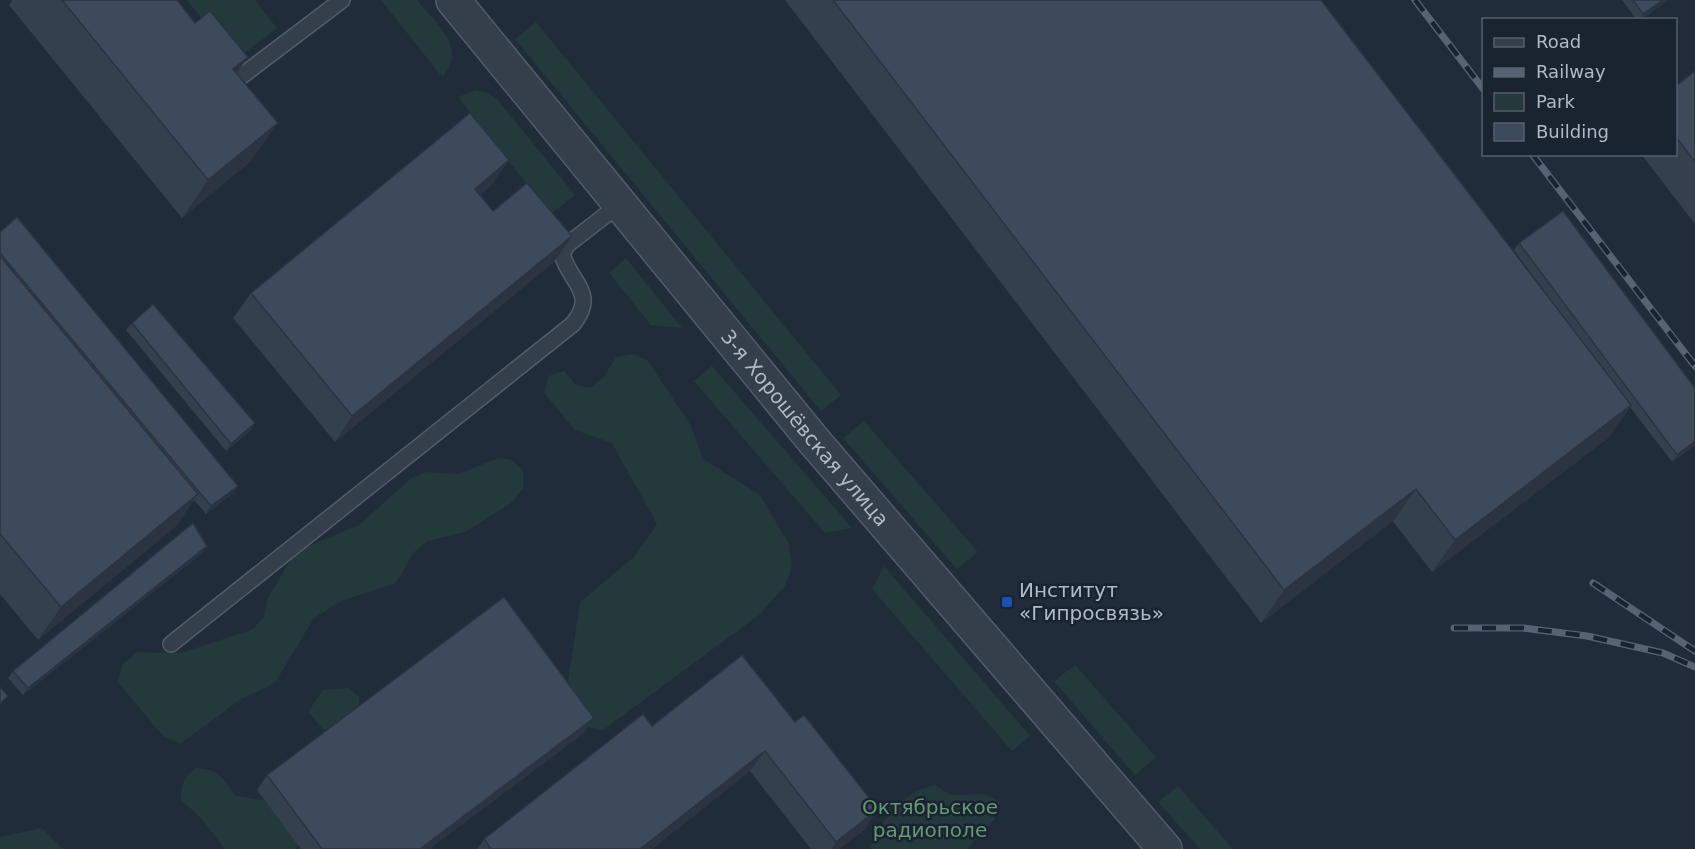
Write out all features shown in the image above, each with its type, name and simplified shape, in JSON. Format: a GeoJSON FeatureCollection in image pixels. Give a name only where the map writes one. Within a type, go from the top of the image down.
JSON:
{"type":"FeatureCollection","features":[{"type":"Feature","properties":{"kind":"street","name":"3-я Хорошёвская улица"},"geometry":{"type":"LineString","coordinates":[[453,0],[814,441],[1165,849]]}},
{"type":"Feature","properties":{"kind":"lane"},"geometry":{"type":"LineString","coordinates":[[239,78],[342,0]]}},
{"type":"Feature","properties":{"kind":"lane"},"geometry":{"type":"LineString","coordinates":[[171,644],[573,324],[581,315],[584,295],[579,283],[565,266],[562,254],[567,245],[620,204]]}},
{"type":"Feature","properties":{"kind":"green space"},"geometry":{"type":"Polygon","coordinates":[[[187,0],[255,0],[277,28],[235,61],[187,0]]]}},
{"type":"Feature","properties":{"kind":"green space"},"geometry":{"type":"Polygon","coordinates":[[[381,0],[417,0],[440,27],[451,46],[452,56],[442,77],[381,0]]]}},
{"type":"Feature","properties":{"kind":"green space"},"geometry":{"type":"Polygon","coordinates":[[[536,22],[841,395],[821,411],[515,39],[536,22]]]}},
{"type":"Feature","properties":{"kind":"green space"},"geometry":{"type":"Polygon","coordinates":[[[476,90],[497,99],[575,195],[551,214],[458,97],[476,90]]]}},
{"type":"Feature","properties":{"kind":"green space"},"geometry":{"type":"Polygon","coordinates":[[[626,258],[682,328],[651,325],[609,273],[626,258]]]}},
{"type":"Feature","properties":{"kind":"green space"},"geometry":{"type":"Polygon","coordinates":[[[633,354],[648,361],[691,426],[703,459],[760,495],[789,544],[792,567],[785,586],[759,615],[603,730],[573,724],[565,701],[580,602],[634,557],[657,524],[612,443],[575,430],[544,393],[548,376],[564,371],[576,385],[590,388],[603,378],[616,357],[633,354]]]}},
{"type":"Feature","properties":{"kind":"green space"},"geometry":{"type":"Polygon","coordinates":[[[712,366],[852,528],[825,533],[694,381],[712,366]]]}},
{"type":"Feature","properties":{"kind":"green space"},"geometry":{"type":"Polygon","coordinates":[[[864,421],[978,552],[957,569],[843,438],[864,421]]]}},
{"type":"Feature","properties":{"kind":"green space"},"geometry":{"type":"Polygon","coordinates":[[[498,458],[510,459],[523,470],[523,489],[511,503],[465,532],[428,541],[414,552],[396,583],[341,601],[314,618],[275,683],[241,699],[180,744],[162,735],[117,681],[123,664],[137,652],[181,653],[251,630],[264,618],[267,600],[295,552],[359,525],[410,479],[425,472],[459,474],[498,458]]]}},
{"type":"Feature","properties":{"kind":"green space"},"geometry":{"type":"Polygon","coordinates":[[[884,566],[1030,736],[1012,751],[872,589],[884,566]]]}},
{"type":"Feature","properties":{"kind":"green space"},"geometry":{"type":"Polygon","coordinates":[[[1075,665],[1156,757],[1135,775],[1054,681],[1075,665]]]}},
{"type":"Feature","properties":{"kind":"green space"},"geometry":{"type":"Polygon","coordinates":[[[348,688],[359,697],[360,722],[324,730],[308,712],[323,690],[348,688]]]}},
{"type":"Feature","properties":{"kind":"green space"},"geometry":{"type":"Polygon","coordinates":[[[196,768],[215,773],[224,780],[236,796],[263,800],[282,809],[299,840],[296,849],[225,849],[200,817],[181,800],[184,781],[196,768]]]}},
{"type":"Feature","properties":{"kind":"green space","name":"Октябрьское радиополе"},"geometry":{"type":"Polygon","coordinates":[[[935,785],[950,795],[985,794],[1000,802],[994,820],[967,849],[870,849],[887,817],[903,800],[923,788],[935,785]]]}},
{"type":"Feature","properties":{"kind":"green space"},"geometry":{"type":"Polygon","coordinates":[[[1178,786],[1233,849],[1200,849],[1158,802],[1178,786]]]}},
{"type":"Feature","properties":{"kind":"green space"},"geometry":{"type":"Polygon","coordinates":[[[42,828],[63,849],[0,849],[0,837],[42,828]]]}},
{"type":"Feature","properties":{"kind":"building"},"geometry":{"type":"Polygon","coordinates":[[[62,0],[177,0],[195,23],[210,11],[248,57],[233,69],[278,123],[208,180],[62,0]]]}},
{"type":"Feature","properties":{"kind":"building"},"geometry":{"type":"Polygon","coordinates":[[[833,0],[1321,0],[1631,405],[1455,540],[1416,489],[1284,590],[833,0]]]}},
{"type":"Feature","properties":{"kind":"building"},"geometry":{"type":"Polygon","coordinates":[[[1633,0],[1663,0],[1643,14],[1633,0]]]}},
{"type":"Feature","properties":{"kind":"building"},"geometry":{"type":"Polygon","coordinates":[[[1695,71],[1695,162],[1677,138],[1677,85],[1695,71]]]}},
{"type":"Feature","properties":{"kind":"building"},"geometry":{"type":"Polygon","coordinates":[[[470,113],[509,160],[475,189],[493,211],[527,183],[572,236],[352,416],[251,293],[470,113]]]}},
{"type":"Feature","properties":{"kind":"building"},"geometry":{"type":"Polygon","coordinates":[[[1563,211],[1695,388],[1695,441],[1677,455],[1519,243],[1563,211]]]}},
{"type":"Feature","properties":{"kind":"building"},"geometry":{"type":"Polygon","coordinates":[[[17,217],[238,486],[211,506],[0,253],[0,232],[17,217]]]}},
{"type":"Feature","properties":{"kind":"building"},"geometry":{"type":"Polygon","coordinates":[[[0,256],[198,494],[61,607],[0,534],[0,256]]]}},
{"type":"Feature","properties":{"kind":"building"},"geometry":{"type":"Polygon","coordinates":[[[153,304],[255,423],[231,444],[132,323],[153,304]]]}},
{"type":"Feature","properties":{"kind":"building"},"geometry":{"type":"Polygon","coordinates":[[[193,523],[207,546],[28,688],[13,671],[193,523]]]}},
{"type":"Feature","properties":{"kind":"building"},"geometry":{"type":"Polygon","coordinates":[[[504,597],[594,718],[420,849],[322,849],[267,775],[504,597]]]}},
{"type":"Feature","properties":{"kind":"building"},"geometry":{"type":"Polygon","coordinates":[[[742,655],[795,722],[804,715],[878,809],[836,842],[765,751],[640,849],[491,849],[484,839],[643,714],[652,726],[742,655]]]}},
{"type":"Feature","properties":{"kind":"building"},"geometry":{"type":"Polygon","coordinates":[[[0,687],[8,696],[0,704],[0,687]]]}},
{"type":"Feature","properties":{"kind":"railway"},"geometry":{"type":"LineString","coordinates":[[1415,0],[1482,87]]}},
{"type":"Feature","properties":{"kind":"railway"},"geometry":{"type":"LineString","coordinates":[[1534,156],[1695,366]]}},
{"type":"Feature","properties":{"kind":"railway"},"geometry":{"type":"LineString","coordinates":[[1593,583],[1695,651]]}},
{"type":"Feature","properties":{"kind":"railway"},"geometry":{"type":"LineString","coordinates":[[1454,628],[1523,628],[1587,636],[1663,653],[1695,667]]}},
{"type":"Feature","properties":{"kind":"place","name":"Институт «Гипросвязь»"},"geometry":{"type":"Point","coordinates":[1007,602]}}]}
